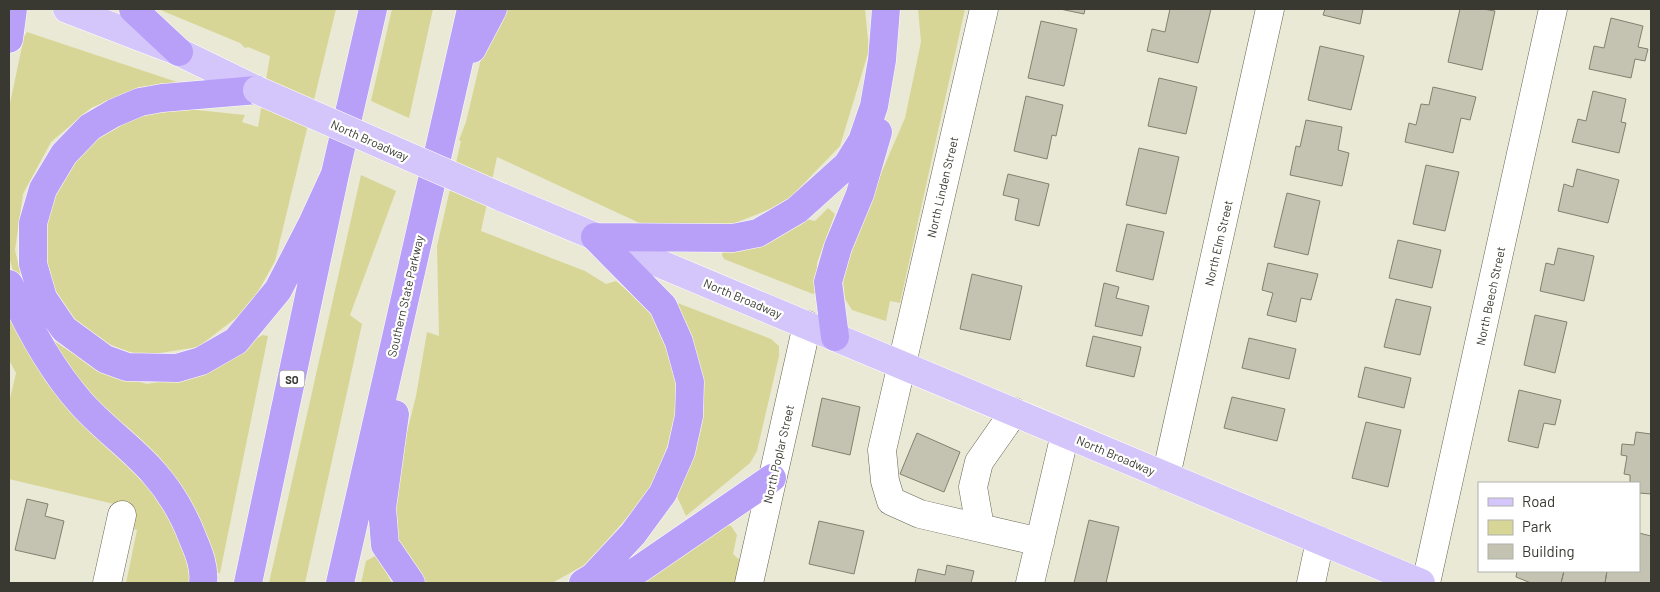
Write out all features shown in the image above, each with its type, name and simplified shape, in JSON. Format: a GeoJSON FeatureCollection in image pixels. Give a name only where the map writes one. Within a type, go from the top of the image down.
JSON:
{"type":"FeatureCollection","features":[{"type":"Feature","properties":{"kind":"highway"},"geometry":{"type":"LineString","coordinates":[[9,39],[13,9]]}},
{"type":"Feature","properties":{"kind":"highway"},"geometry":{"type":"LineString","coordinates":[[133,9],[179,52]]}},
{"type":"Feature","properties":{"kind":"highway"},"geometry":{"type":"LineString","coordinates":[[364,45],[368,9]]}},
{"type":"Feature","properties":{"kind":"highway","name":"SO"},"geometry":{"type":"LineString","coordinates":[[248,583],[372,9]]}},
{"type":"Feature","properties":{"kind":"highway","name":"Southern State Parkway"},"geometry":{"type":"LineString","coordinates":[[340,583],[471,9]]}},
{"type":"Feature","properties":{"kind":"highway"},"geometry":{"type":"LineString","coordinates":[[454,84],[492,9]]}},
{"type":"Feature","properties":{"kind":"highway"},"geometry":{"type":"LineString","coordinates":[[595,237],[733,238],[758,233],[797,210],[847,165],[862,141],[874,106],[886,9]]}},
{"type":"Feature","properties":{"kind":"highway"},"geometry":{"type":"LineString","coordinates":[[835,337],[828,282],[838,247],[860,194],[892,79],[896,40],[896,9]]}},
{"type":"Feature","properties":{"kind":"highway"},"geometry":{"type":"LineString","coordinates":[[257,90],[162,98],[140,102],[114,113],[90,127],[64,154],[43,189],[33,223],[33,264],[43,298],[64,329],[105,359],[127,367],[177,368],[201,361],[236,341],[278,290],[336,174]]}},
{"type":"Feature","properties":{"kind":"highway"},"geometry":{"type":"LineString","coordinates":[[583,583],[593,577],[634,534],[663,493],[681,452],[690,416],[690,382],[679,342],[663,306],[595,237]]}},
{"type":"Feature","properties":{"kind":"highway"},"geometry":{"type":"LineString","coordinates":[[411,583],[385,545],[382,508],[418,242]]}},
{"type":"Feature","properties":{"kind":"highway"},"geometry":{"type":"LineString","coordinates":[[9,284],[24,318],[51,365],[82,404],[153,472],[184,516],[198,551],[204,575],[203,583]]}},
{"type":"Feature","properties":{"kind":"highway"},"geometry":{"type":"LineString","coordinates":[[618,583],[772,478]]}},
{"type":"Feature","properties":{"kind":"main road","name":"North Broadway"},"geometry":{"type":"LineString","coordinates":[[67,9],[179,52],[257,90],[501,197],[1421,583]]}},
{"type":"Feature","properties":{"kind":"street","name":"North Linden Street"},"geometry":{"type":"LineString","coordinates":[[980,527],[920,514],[891,501],[885,481],[882,450],[984,9]]}},
{"type":"Feature","properties":{"kind":"street","name":"North Elm Street"},"geometry":{"type":"LineString","coordinates":[[1166,476],[1270,9]]}},
{"type":"Feature","properties":{"kind":"street","name":"North Beech Street"},"geometry":{"type":"LineString","coordinates":[[1426,583],[1553,9]]}},
{"type":"Feature","properties":{"kind":"street","name":"North Poplar Street"},"geometry":{"type":"LineString","coordinates":[[748,583],[807,325]]}},
{"type":"Feature","properties":{"kind":"street"},"geometry":{"type":"LineString","coordinates":[[1014,412],[979,462],[973,487],[980,527],[1040,542]]}},
{"type":"Feature","properties":{"kind":"street"},"geometry":{"type":"LineString","coordinates":[[1030,583],[1065,434]]}},
{"type":"Feature","properties":{"kind":"street"},"geometry":{"type":"LineString","coordinates":[[107,583],[122,515]]}},
{"type":"Feature","properties":{"kind":"street"},"geometry":{"type":"LineString","coordinates":[[1311,583],[1320,541]]}},
{"type":"Feature","properties":{"kind":"green space"},"geometry":{"type":"Polygon","coordinates":[[[158,9],[336,9],[275,261],[249,308],[198,347],[141,356],[89,337],[53,298],[39,240],[57,176],[113,119],[158,106],[245,115],[242,122],[258,127],[270,56],[248,47],[245,48],[240,43],[158,9]]]}},
{"type":"Feature","properties":{"kind":"green space"},"geometry":{"type":"Polygon","coordinates":[[[392,9],[433,9],[409,118],[371,101],[392,9]]]}},
{"type":"Feature","properties":{"kind":"green space"},"geometry":{"type":"Polygon","coordinates":[[[496,9],[865,9],[869,50],[840,146],[785,203],[725,227],[646,226],[497,157],[481,231],[585,271],[606,284],[616,281],[654,314],[676,360],[679,417],[649,492],[588,563],[552,583],[425,583],[397,548],[389,504],[416,396],[427,332],[439,336],[437,246],[461,141],[459,140],[466,122],[484,46],[496,9]]]}},
{"type":"Feature","properties":{"kind":"green space"},"geometry":{"type":"Polygon","coordinates":[[[918,9],[965,9],[900,303],[890,301],[886,321],[852,310],[845,299],[842,272],[858,227],[905,118],[921,42],[918,9]]]}},
{"type":"Feature","properties":{"kind":"green space"},"geometry":{"type":"Polygon","coordinates":[[[27,32],[180,83],[140,87],[91,108],[51,142],[23,194],[15,250],[24,289],[54,341],[99,370],[147,384],[194,376],[251,341],[263,335],[268,336],[220,573],[211,573],[86,393],[19,291],[9,257],[9,108],[24,37],[27,32]]]}},
{"type":"Feature","properties":{"kind":"green space"},"geometry":{"type":"Polygon","coordinates":[[[361,175],[396,191],[350,315],[362,324],[305,583],[269,583],[361,175]]]}},
{"type":"Feature","properties":{"kind":"green space"},"geometry":{"type":"Polygon","coordinates":[[[828,208],[835,214],[817,263],[817,292],[813,294],[724,259],[722,255],[723,251],[800,218],[815,221],[828,208]]]}},
{"type":"Feature","properties":{"kind":"green space"},"geometry":{"type":"Polygon","coordinates":[[[675,302],[771,339],[779,346],[779,356],[757,451],[750,463],[686,516],[675,492],[697,442],[704,395],[696,358],[675,302]]]}},
{"type":"Feature","properties":{"kind":"green space"},"geometry":{"type":"Polygon","coordinates":[[[9,317],[46,382],[155,488],[182,538],[191,583],[126,583],[137,530],[134,529],[135,509],[9,479],[9,403],[16,373],[9,360],[9,317]]]}},
{"type":"Feature","properties":{"kind":"green space"},"geometry":{"type":"Polygon","coordinates":[[[723,524],[731,526],[737,535],[733,554],[745,565],[740,583],[638,583],[723,524]]]}},
{"type":"Feature","properties":{"kind":"green space"},"geometry":{"type":"Polygon","coordinates":[[[377,555],[392,583],[361,583],[366,561],[377,555]]]}},
{"type":"Feature","properties":{"kind":"building"},"geometry":{"type":"Polygon","coordinates":[[[1060,9],[1085,9],[1084,14],[1060,9]]]}},
{"type":"Feature","properties":{"kind":"building"},"geometry":{"type":"Polygon","coordinates":[[[1170,9],[1211,9],[1198,63],[1147,51],[1152,29],[1165,32],[1170,9]]]}},
{"type":"Feature","properties":{"kind":"building"},"geometry":{"type":"Polygon","coordinates":[[[1325,9],[1363,9],[1360,24],[1323,15],[1325,9]]]}},
{"type":"Feature","properties":{"kind":"building"},"geometry":{"type":"Polygon","coordinates":[[[1460,9],[1495,11],[1482,70],[1448,62],[1460,9]]]}},
{"type":"Feature","properties":{"kind":"building"},"geometry":{"type":"Polygon","coordinates":[[[1611,18],[1643,26],[1638,47],[1648,49],[1645,61],[1635,59],[1631,78],[1589,69],[1594,46],[1604,48],[1611,18]]]}},
{"type":"Feature","properties":{"kind":"building"},"geometry":{"type":"Polygon","coordinates":[[[1041,21],[1077,29],[1064,86],[1028,78],[1041,21]]]}},
{"type":"Feature","properties":{"kind":"building"},"geometry":{"type":"Polygon","coordinates":[[[1320,46],[1364,56],[1351,110],[1308,100],[1320,46]]]}},
{"type":"Feature","properties":{"kind":"building"},"geometry":{"type":"Polygon","coordinates":[[[1159,78],[1197,87],[1186,134],[1148,126],[1159,78]]]}},
{"type":"Feature","properties":{"kind":"building"},"geometry":{"type":"Polygon","coordinates":[[[1433,87],[1476,97],[1470,120],[1461,118],[1453,153],[1405,142],[1409,123],[1416,125],[1421,104],[1429,105],[1433,87]]]}},
{"type":"Feature","properties":{"kind":"building"},"geometry":{"type":"Polygon","coordinates":[[[1593,91],[1626,99],[1621,122],[1626,123],[1619,153],[1572,142],[1578,119],[1586,121],[1593,91]]]}},
{"type":"Feature","properties":{"kind":"building"},"geometry":{"type":"Polygon","coordinates":[[[1026,96],[1063,105],[1056,136],[1052,135],[1047,159],[1014,151],[1026,96]]]}},
{"type":"Feature","properties":{"kind":"building"},"geometry":{"type":"Polygon","coordinates":[[[1306,120],[1342,127],[1338,150],[1349,153],[1342,186],[1290,175],[1296,146],[1300,147],[1306,120]]]}},
{"type":"Feature","properties":{"kind":"building"},"geometry":{"type":"Polygon","coordinates":[[[1139,148],[1179,157],[1166,214],[1126,205],[1139,148]]]}},
{"type":"Feature","properties":{"kind":"building"},"geometry":{"type":"Polygon","coordinates":[[[1426,165],[1459,172],[1445,231],[1413,224],[1426,165]]]}},
{"type":"Feature","properties":{"kind":"building"},"geometry":{"type":"Polygon","coordinates":[[[1577,169],[1619,180],[1608,223],[1558,211],[1564,184],[1573,187],[1577,169]]]}},
{"type":"Feature","properties":{"kind":"building"},"geometry":{"type":"Polygon","coordinates":[[[1008,174],[1049,184],[1039,226],[1015,220],[1019,199],[1003,195],[1008,174]]]}},
{"type":"Feature","properties":{"kind":"building"},"geometry":{"type":"Polygon","coordinates":[[[1287,193],[1320,201],[1308,255],[1274,247],[1287,193]]]}},
{"type":"Feature","properties":{"kind":"building"},"geometry":{"type":"Polygon","coordinates":[[[1127,224],[1164,232],[1153,280],[1116,271],[1127,224]]]}},
{"type":"Feature","properties":{"kind":"building"},"geometry":{"type":"Polygon","coordinates":[[[1398,240],[1441,250],[1432,288],[1389,278],[1398,240]]]}},
{"type":"Feature","properties":{"kind":"building"},"geometry":{"type":"Polygon","coordinates":[[[1558,248],[1594,256],[1584,301],[1540,291],[1546,263],[1554,265],[1558,248]]]}},
{"type":"Feature","properties":{"kind":"building"},"geometry":{"type":"Polygon","coordinates":[[[1268,263],[1318,274],[1311,300],[1301,298],[1296,322],[1267,315],[1273,293],[1262,290],[1268,263]]]}},
{"type":"Feature","properties":{"kind":"building"},"geometry":{"type":"Polygon","coordinates":[[[972,274],[1022,286],[1010,340],[960,329],[972,274]]]}},
{"type":"Feature","properties":{"kind":"building"},"geometry":{"type":"Polygon","coordinates":[[[1104,283],[1119,287],[1116,298],[1149,306],[1142,336],[1095,326],[1104,283]]]}},
{"type":"Feature","properties":{"kind":"building"},"geometry":{"type":"Polygon","coordinates":[[[1396,299],[1431,307],[1420,355],[1384,347],[1396,299]]]}},
{"type":"Feature","properties":{"kind":"building"},"geometry":{"type":"Polygon","coordinates":[[[1535,315],[1567,322],[1555,373],[1524,365],[1535,315]]]}},
{"type":"Feature","properties":{"kind":"building"},"geometry":{"type":"Polygon","coordinates":[[[1093,336],[1141,347],[1134,377],[1086,366],[1093,336]]]}},
{"type":"Feature","properties":{"kind":"building"},"geometry":{"type":"Polygon","coordinates":[[[1249,338],[1296,349],[1289,379],[1242,368],[1249,338]]]}},
{"type":"Feature","properties":{"kind":"building"},"geometry":{"type":"Polygon","coordinates":[[[1365,367],[1411,378],[1404,408],[1358,397],[1365,367]]]}},
{"type":"Feature","properties":{"kind":"building"},"geometry":{"type":"Polygon","coordinates":[[[1519,390],[1561,400],[1555,425],[1544,423],[1538,448],[1508,441],[1519,390]]]}},
{"type":"Feature","properties":{"kind":"building"},"geometry":{"type":"Polygon","coordinates":[[[1232,397],[1285,409],[1277,441],[1224,428],[1232,397]]]}},
{"type":"Feature","properties":{"kind":"building"},"geometry":{"type":"Polygon","coordinates":[[[822,398],[860,407],[850,455],[812,446],[822,398]]]}},
{"type":"Feature","properties":{"kind":"building"},"geometry":{"type":"Polygon","coordinates":[[[1366,422],[1401,430],[1388,487],[1352,478],[1366,422]]]}},
{"type":"Feature","properties":{"kind":"building"},"geometry":{"type":"Polygon","coordinates":[[[1636,432],[1651,434],[1651,494],[1640,493],[1640,482],[1630,482],[1630,475],[1624,474],[1627,456],[1621,455],[1622,444],[1634,445],[1636,432]]]}},
{"type":"Feature","properties":{"kind":"building"},"geometry":{"type":"Polygon","coordinates":[[[917,433],[960,452],[944,492],[900,474],[917,433]]]}},
{"type":"Feature","properties":{"kind":"building"},"geometry":{"type":"Polygon","coordinates":[[[27,499],[48,504],[45,516],[64,521],[55,559],[15,550],[27,499]]]}},
{"type":"Feature","properties":{"kind":"building"},"geometry":{"type":"Polygon","coordinates":[[[1089,520],[1119,527],[1106,583],[1074,583],[1089,520]]]}},
{"type":"Feature","properties":{"kind":"building"},"geometry":{"type":"Polygon","coordinates":[[[819,521],[864,531],[854,574],[809,564],[819,521]]]}},
{"type":"Feature","properties":{"kind":"building"},"geometry":{"type":"Polygon","coordinates":[[[1640,533],[1651,536],[1651,583],[1605,583],[1607,572],[1640,572],[1640,533]]]}},
{"type":"Feature","properties":{"kind":"building"},"geometry":{"type":"Polygon","coordinates":[[[947,565],[974,571],[971,583],[915,583],[918,569],[945,575],[947,565]]]}},
{"type":"Feature","properties":{"kind":"building"},"geometry":{"type":"Polygon","coordinates":[[[1517,572],[1564,572],[1561,583],[1531,583],[1516,577],[1517,572]]]}},
{"type":"Feature","properties":{"kind":"building"},"geometry":{"type":"Polygon","coordinates":[[[1564,572],[1607,572],[1605,583],[1561,583],[1564,572]]]}}]}
